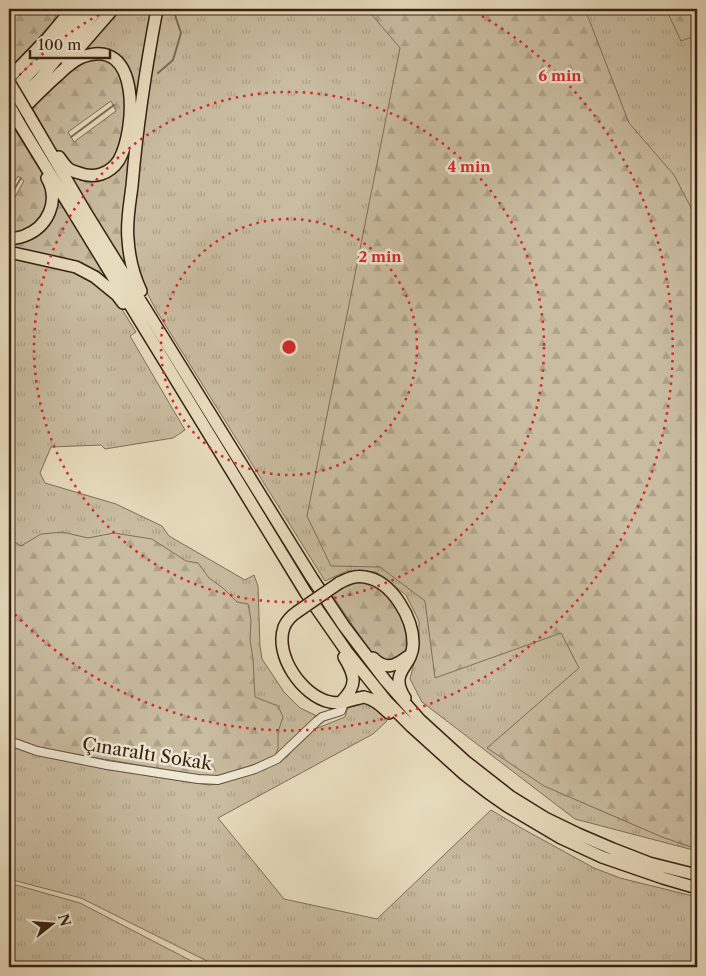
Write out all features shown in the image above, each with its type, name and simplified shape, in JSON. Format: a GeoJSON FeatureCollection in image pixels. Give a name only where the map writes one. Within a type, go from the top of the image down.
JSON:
{"type":"FeatureCollection","features":[{"type":"Feature","properties":{"kind":"highway"},"geometry":{"type":"LineString","coordinates":[[47,39],[64,9]]}},
{"type":"Feature","properties":{"kind":"highway"},"geometry":{"type":"LineString","coordinates":[[9,78],[47,39],[72,9]]}},
{"type":"Feature","properties":{"kind":"highway"},"geometry":{"type":"LineString","coordinates":[[9,95],[86,9]]}},
{"type":"Feature","properties":{"kind":"highway"},"geometry":{"type":"LineString","coordinates":[[52,80],[70,63],[82,57],[96,54],[109,56],[120,62],[127,76],[130,94],[130,119],[122,153],[118,162],[107,172],[89,177],[70,170],[34,135],[14,123],[9,107],[39,80],[98,9]]}},
{"type":"Feature","properties":{"kind":"highway"},"geometry":{"type":"LineString","coordinates":[[14,123],[112,9]]}},
{"type":"Feature","properties":{"kind":"highway"},"geometry":{"type":"LineString","coordinates":[[157,9],[134,153],[127,238],[130,261],[135,278],[166,342]]}},
{"type":"Feature","properties":{"kind":"highway"},"geometry":{"type":"LineString","coordinates":[[9,82],[28,114],[52,190],[53,200],[52,208],[38,228],[23,236],[9,239]]}},
{"type":"Feature","properties":{"kind":"highway"},"geometry":{"type":"LineString","coordinates":[[34,135],[86,213],[312,578],[344,626],[385,680],[420,720],[466,761],[511,797],[545,818],[578,834],[649,863],[697,875]]}},
{"type":"Feature","properties":{"kind":"highway"},"geometry":{"type":"LineString","coordinates":[[34,135],[139,320],[353,672],[353,688],[342,701]]}},
{"type":"Feature","properties":{"kind":"highway"},"geometry":{"type":"LineString","coordinates":[[9,252],[83,270],[105,285],[139,320]]}},
{"type":"Feature","properties":{"kind":"highway"},"geometry":{"type":"LineString","coordinates":[[420,720],[402,693],[399,685],[399,676],[413,646],[411,629],[404,610],[392,594],[377,581],[366,577],[350,578],[296,612],[287,621],[283,631],[283,646],[289,666],[303,686],[314,695],[328,702],[337,703],[364,697],[373,700],[415,736],[507,806],[561,838],[602,857],[697,888]]}},
{"type":"Feature","properties":{"kind":"highway"},"geometry":{"type":"LineString","coordinates":[[306,593],[347,652],[387,702],[464,774]]}},
{"type":"Feature","properties":{"kind":"highway"},"geometry":{"type":"LineString","coordinates":[[344,626],[373,658],[382,665],[395,665],[410,655]]}},
{"type":"Feature","properties":{"kind":"street","name":"Çınaraltı Sokak"},"geometry":{"type":"LineString","coordinates":[[9,742],[106,765],[204,780],[218,780],[248,772],[277,759],[317,721],[341,711],[342,701]]}},
{"type":"Feature","properties":{"kind":"green space"},"geometry":{"type":"Polygon","coordinates":[[[9,9],[59,9],[52,23],[10,69],[9,67],[9,9]]]}},
{"type":"Feature","properties":{"kind":"green space"},"geometry":{"type":"Polygon","coordinates":[[[116,9],[155,9],[136,120],[133,79],[127,65],[119,59],[79,53],[116,9]]]}},
{"type":"Feature","properties":{"kind":"green space"},"geometry":{"type":"Polygon","coordinates":[[[161,9],[697,9],[697,851],[575,819],[422,702],[410,679],[419,642],[419,621],[406,595],[376,572],[347,571],[325,581],[156,310],[135,265],[131,232],[135,185],[161,9]]]}},
{"type":"Feature","properties":{"kind":"green space"},"geometry":{"type":"Polygon","coordinates":[[[367,9],[585,9],[629,123],[674,175],[697,219],[697,849],[662,837],[544,786],[487,748],[579,668],[561,633],[435,678],[425,601],[380,567],[331,566],[307,516],[400,48],[367,9]]]}},
{"type":"Feature","properties":{"kind":"green space"},"geometry":{"type":"Polygon","coordinates":[[[666,9],[697,9],[697,35],[681,41],[666,9]]]}},
{"type":"Feature","properties":{"kind":"green space"},"geometry":{"type":"Polygon","coordinates":[[[100,58],[116,66],[123,78],[125,108],[123,130],[116,152],[109,165],[101,170],[80,171],[65,160],[53,145],[32,107],[82,60],[100,58]],[[111,101],[68,132],[74,142],[116,111],[111,101]]]}},
{"type":"Feature","properties":{"kind":"green space"},"geometry":{"type":"Polygon","coordinates":[[[134,119],[128,264],[124,265],[68,173],[109,176],[134,119]]]}},
{"type":"Feature","properties":{"kind":"green space"},"geometry":{"type":"Polygon","coordinates":[[[13,127],[45,178],[48,188],[46,212],[35,224],[21,231],[9,234],[9,207],[24,181],[18,176],[9,191],[9,131],[13,127]]]}},
{"type":"Feature","properties":{"kind":"green space"},"geometry":{"type":"Polygon","coordinates":[[[56,192],[113,285],[9,249],[9,244],[41,232],[56,192]]]}},
{"type":"Feature","properties":{"kind":"green space"},"geometry":{"type":"Polygon","coordinates":[[[9,256],[55,265],[91,278],[118,303],[136,332],[130,336],[185,430],[173,438],[105,449],[101,445],[51,447],[40,473],[45,483],[116,504],[162,526],[169,536],[245,580],[254,575],[258,586],[262,659],[284,692],[300,708],[316,717],[274,757],[9,738],[9,543],[13,541],[15,534],[14,530],[9,527],[9,256]]]}},
{"type":"Feature","properties":{"kind":"green space"},"geometry":{"type":"Polygon","coordinates":[[[62,532],[88,538],[114,533],[152,539],[186,561],[198,563],[209,578],[223,588],[237,602],[248,604],[251,620],[250,640],[255,697],[278,706],[283,717],[278,732],[278,749],[274,757],[223,776],[209,777],[40,748],[9,738],[9,543],[13,541],[21,546],[41,534],[62,532]]]}},
{"type":"Feature","properties":{"kind":"green space"},"geometry":{"type":"Polygon","coordinates":[[[357,581],[375,586],[395,605],[404,623],[408,643],[407,649],[402,656],[388,662],[377,658],[332,595],[341,587],[357,581]]]}},
{"type":"Feature","properties":{"kind":"green space"},"geometry":{"type":"Polygon","coordinates":[[[364,701],[373,705],[387,721],[373,734],[218,818],[284,899],[377,919],[491,810],[594,868],[620,878],[697,897],[697,967],[219,967],[81,898],[9,879],[9,745],[106,769],[209,785],[223,783],[275,764],[287,757],[315,729],[345,717],[348,706],[364,701]]]}},
{"type":"Feature","properties":{"kind":"green space"},"geometry":{"type":"Polygon","coordinates":[[[9,883],[80,903],[203,967],[9,967],[9,883]]]}},
{"type":"Feature","properties":{"kind":"waterway"},"geometry":{"type":"LineString","coordinates":[[158,73],[173,60],[181,33],[173,9]]}},
{"type":"Feature","properties":{"kind":"waterway"},"geometry":{"type":"LineString","coordinates":[[71,137],[114,105]]}},
{"type":"Feature","properties":{"kind":"waterway"},"geometry":{"type":"LineString","coordinates":[[9,198],[21,178]]}}]}
